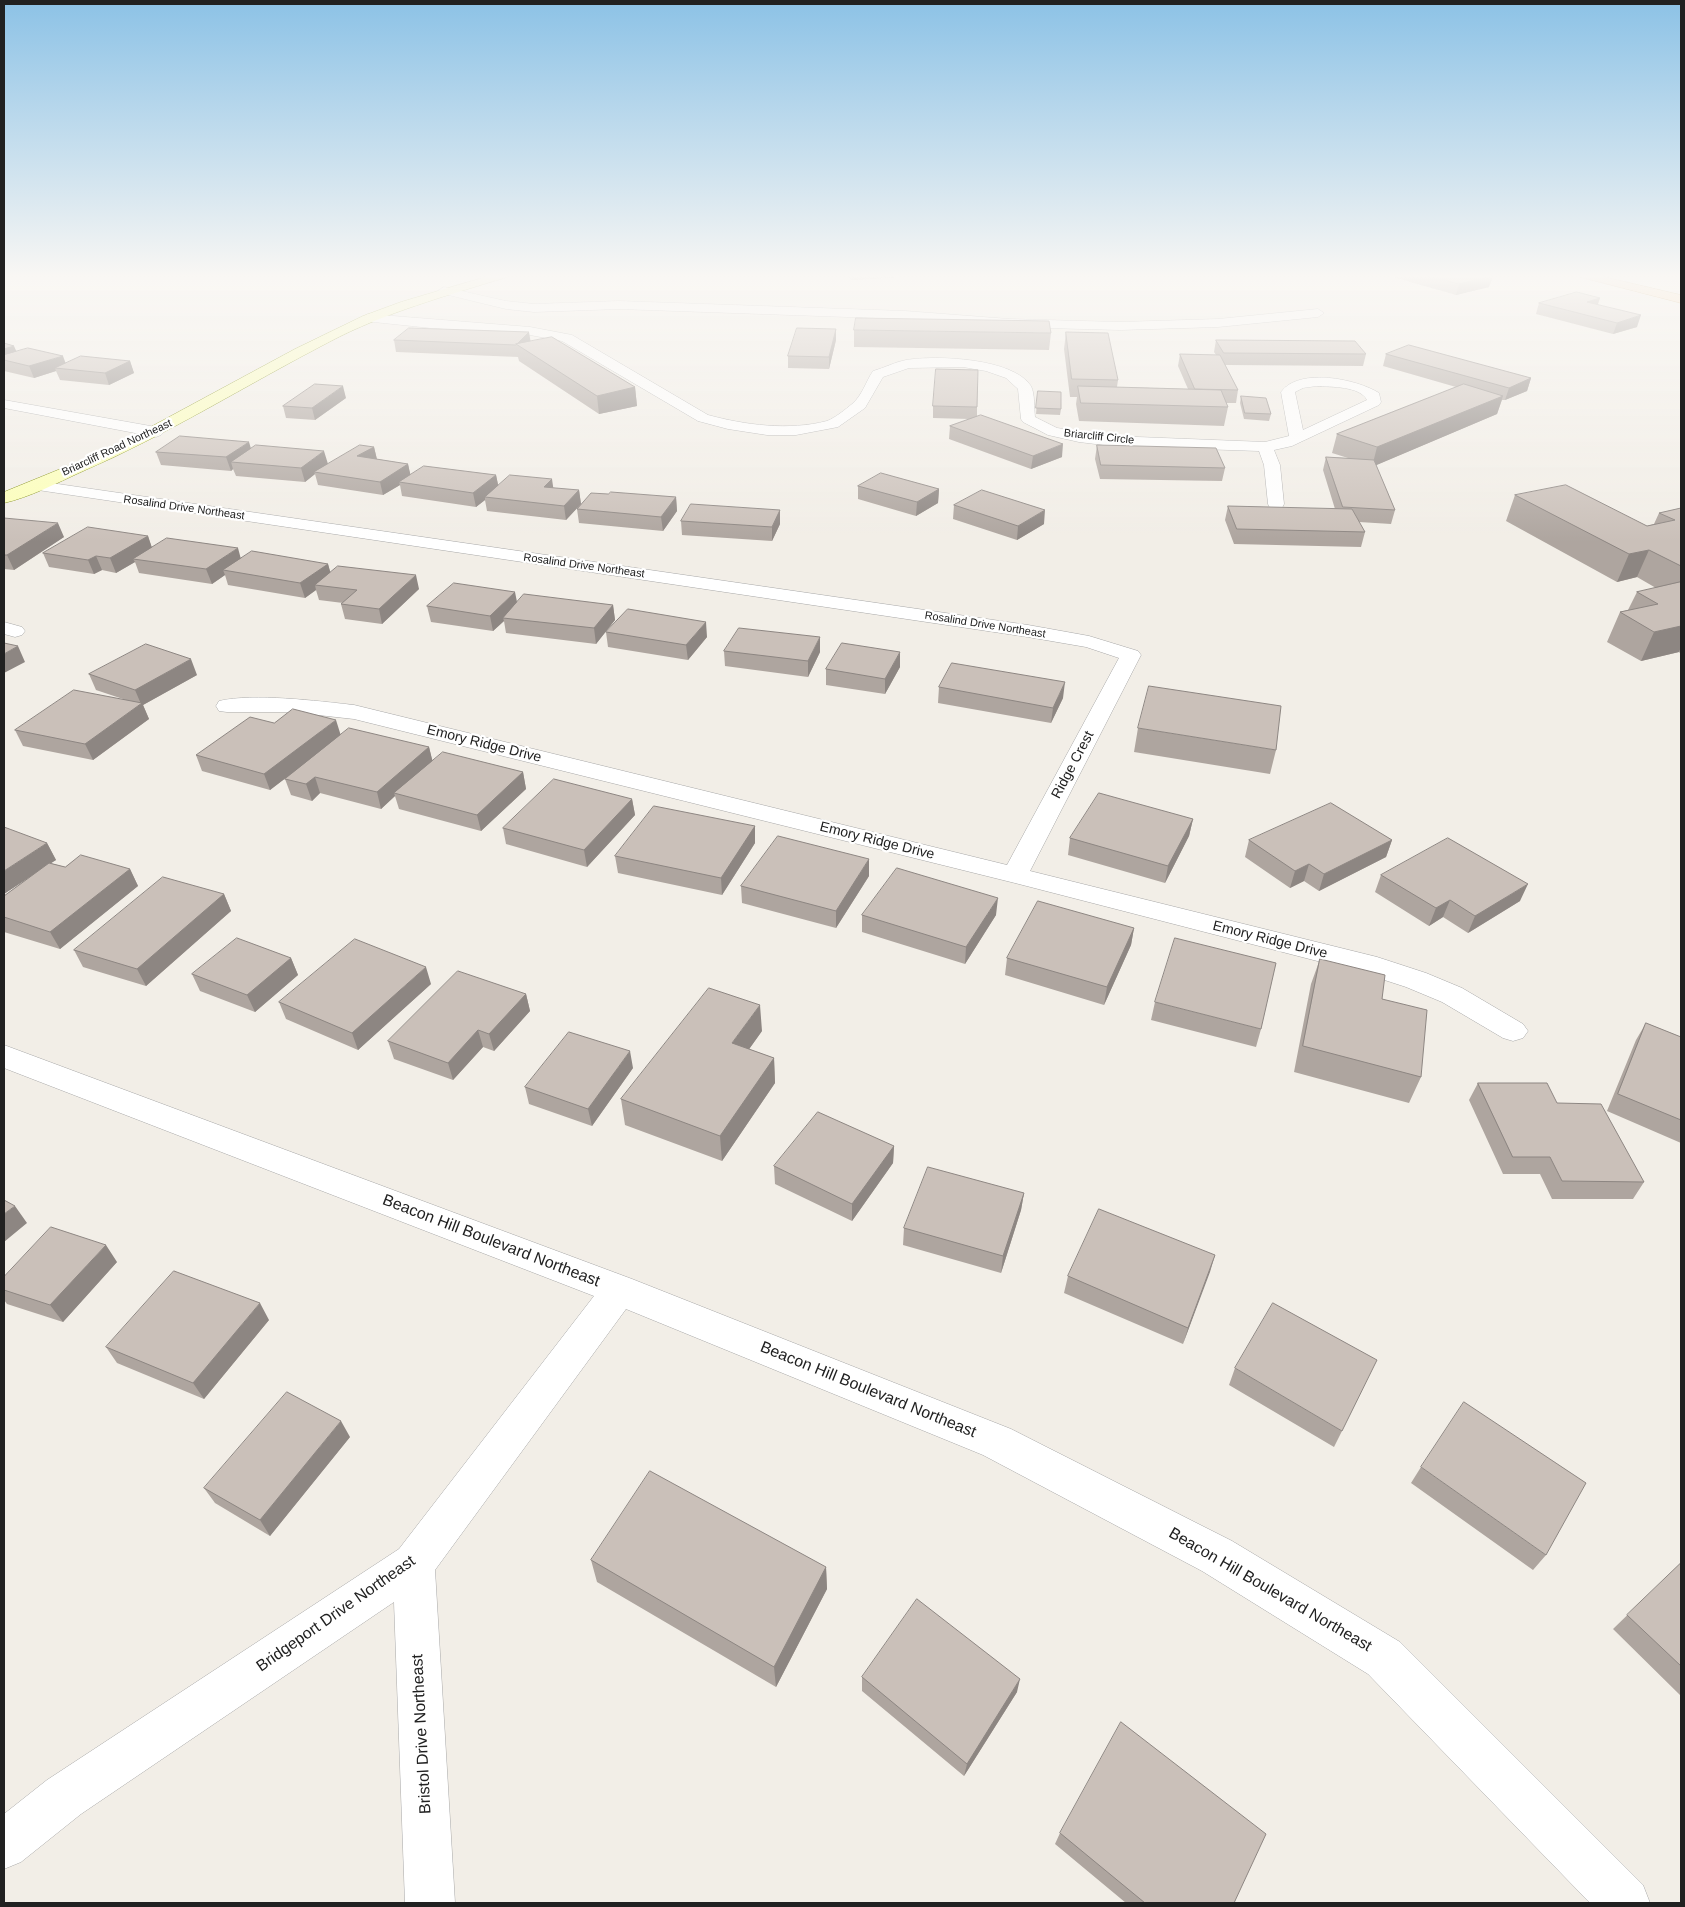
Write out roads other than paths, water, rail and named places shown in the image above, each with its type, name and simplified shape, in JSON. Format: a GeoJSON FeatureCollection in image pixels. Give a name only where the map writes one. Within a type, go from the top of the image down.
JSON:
{"type":"FeatureCollection","features":[{"type":"Feature","properties":{"kind":"main road","name":"Briarcliff Road Northeast"},"geometry":{"type":"LineString","coordinates":[[4,498],[37,486],[156,432],[278,364]]}},
{"type":"Feature","properties":{"kind":"street","name":"Briarcliff Circle"},"geometry":{"type":"LineString","coordinates":[[611,364],[703,418],[728,426],[767,430],[796,430],[833,424],[860,404],[878,374],[908,364]]}},
{"type":"Feature","properties":{"kind":"street","name":"Briarcliff Circle"},"geometry":{"type":"LineString","coordinates":[[961,364],[990,367],[1010,374],[1025,388],[1028,419],[1053,432],[1112,441],[1266,447],[1288,443],[1374,402],[1374,396],[1368,392],[1341,384],[1317,382],[1290,388],[1288,392],[1297,438]]}},
{"type":"Feature","properties":{"kind":"street"},"geometry":{"type":"LineString","coordinates":[[4,404],[156,432]]}},
{"type":"Feature","properties":{"kind":"street"},"geometry":{"type":"LineString","coordinates":[[1266,447],[1272,465],[1276,504]]}},
{"type":"Feature","properties":{"kind":"street","name":"Rosalind Drive Northeast"},"geometry":{"type":"LineString","coordinates":[[37,486],[1028,631],[1089,642],[1130,655]]}},
{"type":"Feature","properties":{"kind":"street","name":"Ridge Crest"},"geometry":{"type":"LineString","coordinates":[[1015,875],[1130,655]]}},
{"type":"Feature","properties":{"kind":"street","name":"Emory Ridge Drive"},"geometry":{"type":"LineString","coordinates":[[227,706],[262,705],[324,708],[354,712],[1015,875],[1392,972],[1452,995],[1513,1031]]}},
{"type":"Feature","properties":{"kind":"street","name":"Beacon Hill Boulevard Northeast"},"geometry":{"type":"LineString","coordinates":[[4,1056],[620,1290],[997,1442],[1217,1556],[1384,1658],[1624,1903]]}},
{"type":"Feature","properties":{"kind":"street","name":"Bridgeport Drive Northeast"},"geometry":{"type":"LineString","coordinates":[[4,1845],[64,1796],[414,1564],[620,1290]]}},
{"type":"Feature","properties":{"kind":"street","name":"Bristol Drive Northeast"},"geometry":{"type":"LineString","coordinates":[[414,1564],[430,1903]]}}]}
